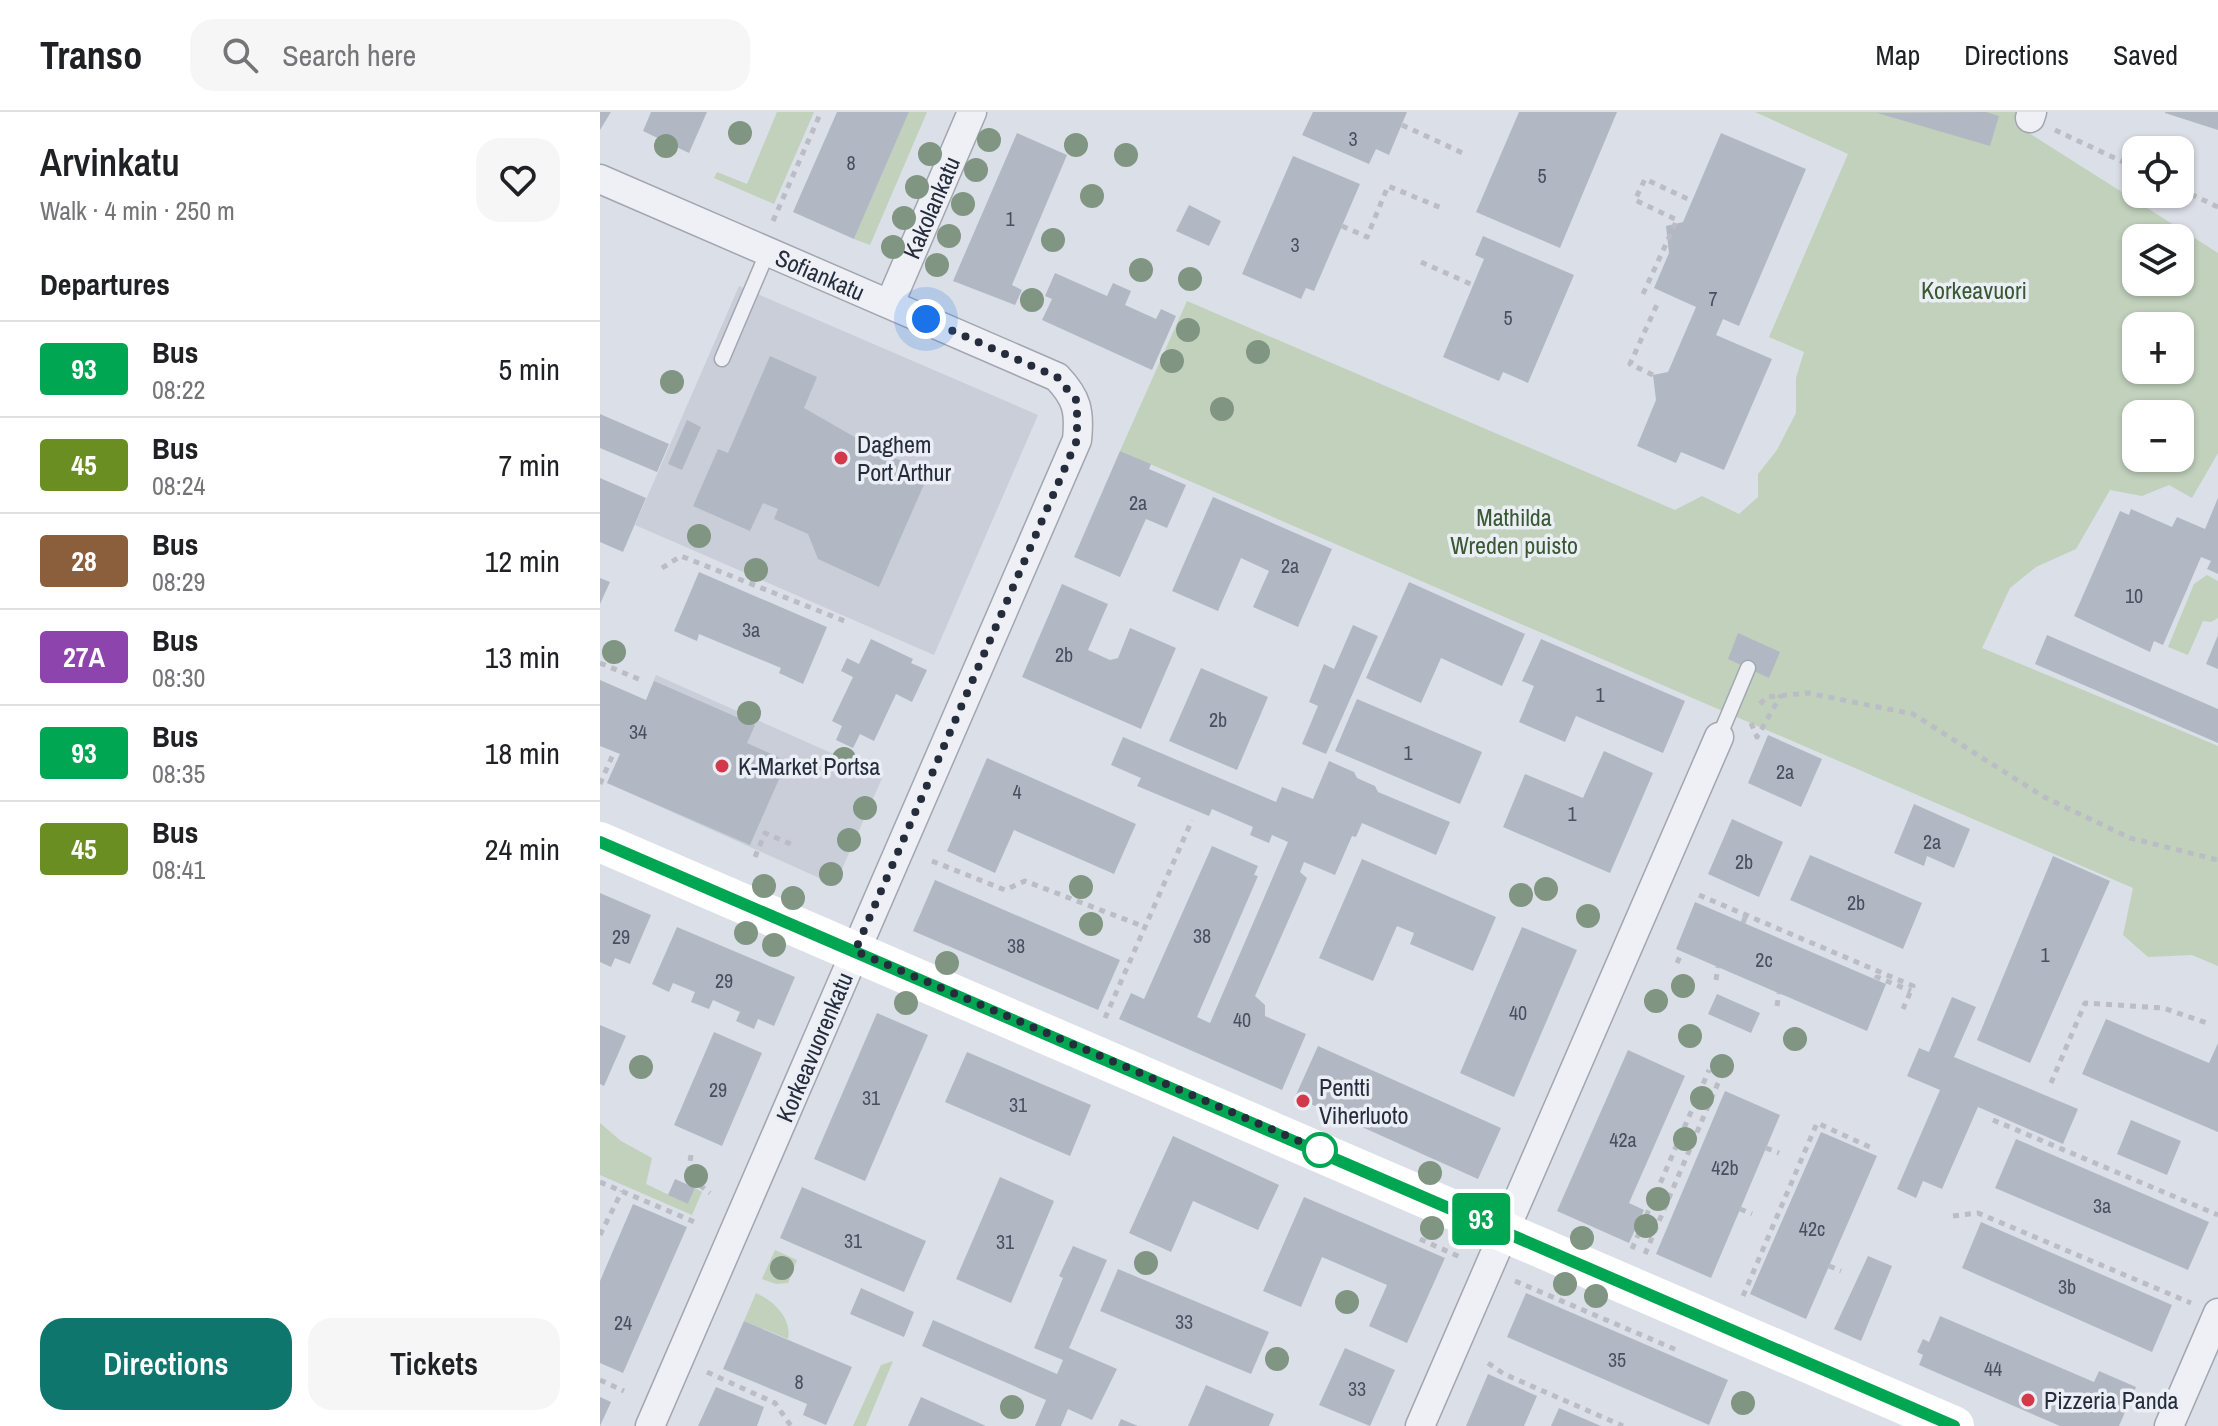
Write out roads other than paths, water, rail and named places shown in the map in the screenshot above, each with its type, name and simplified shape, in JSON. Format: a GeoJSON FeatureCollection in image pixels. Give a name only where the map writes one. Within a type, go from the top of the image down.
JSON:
{"type":"FeatureCollection","features":[{"type":"Feature","properties":{"kind":"street","name":"Kakolankatu"},"geometry":{"type":"LineString","coordinates":[[890,303],[972,112]]}},
{"type":"Feature","properties":{"kind":"street","name":"Sofiankatu"},"geometry":{"type":"LineString","coordinates":[[600,179],[1057,377],[1077,401]]}},
{"type":"Feature","properties":{"kind":"street","name":"Korkeavuorenkatu"},"geometry":{"type":"LineString","coordinates":[[650,1426],[1077,440],[1077,401]]}},
{"type":"Feature","properties":{"kind":"street"},"geometry":{"type":"LineString","coordinates":[[1420,1426],[1719,737]]}},
{"type":"Feature","properties":{"kind":"street"},"geometry":{"type":"LineString","coordinates":[[600,842],[1954,1426]]}},
{"type":"Feature","properties":{"kind":"street"},"geometry":{"type":"LineString","coordinates":[[2169,1426],[2218,1314]]}},
{"type":"Feature","properties":{"kind":"lane"},"geometry":{"type":"LineString","coordinates":[[722,359],[768,251]]}},
{"type":"Feature","properties":{"kind":"lane"},"geometry":{"type":"LineString","coordinates":[[1719,737],[1748,668]]}},
{"type":"Feature","properties":{"kind":"place","name":"Daghem Port Arthur"},"geometry":{"type":"Point","coordinates":[841,458]}},
{"type":"Feature","properties":{"kind":"place","name":"K-Market Portsa"},"geometry":{"type":"Point","coordinates":[722,766]}},
{"type":"Feature","properties":{"kind":"place","name":"Pentti Viherluoto"},"geometry":{"type":"Point","coordinates":[1303,1101]}},
{"type":"Feature","properties":{"kind":"place","name":"Pizzeria Panda"},"geometry":{"type":"Point","coordinates":[2028,1400]}},
{"type":"Feature","properties":{"kind":"park label","name":"Korkeavuori"},"geometry":{"type":"Point","coordinates":[1974,290]}},
{"type":"Feature","properties":{"kind":"park label","name":"Mathilda Wreden puisto"},"geometry":{"type":"Point","coordinates":[1514,531]}}]}
